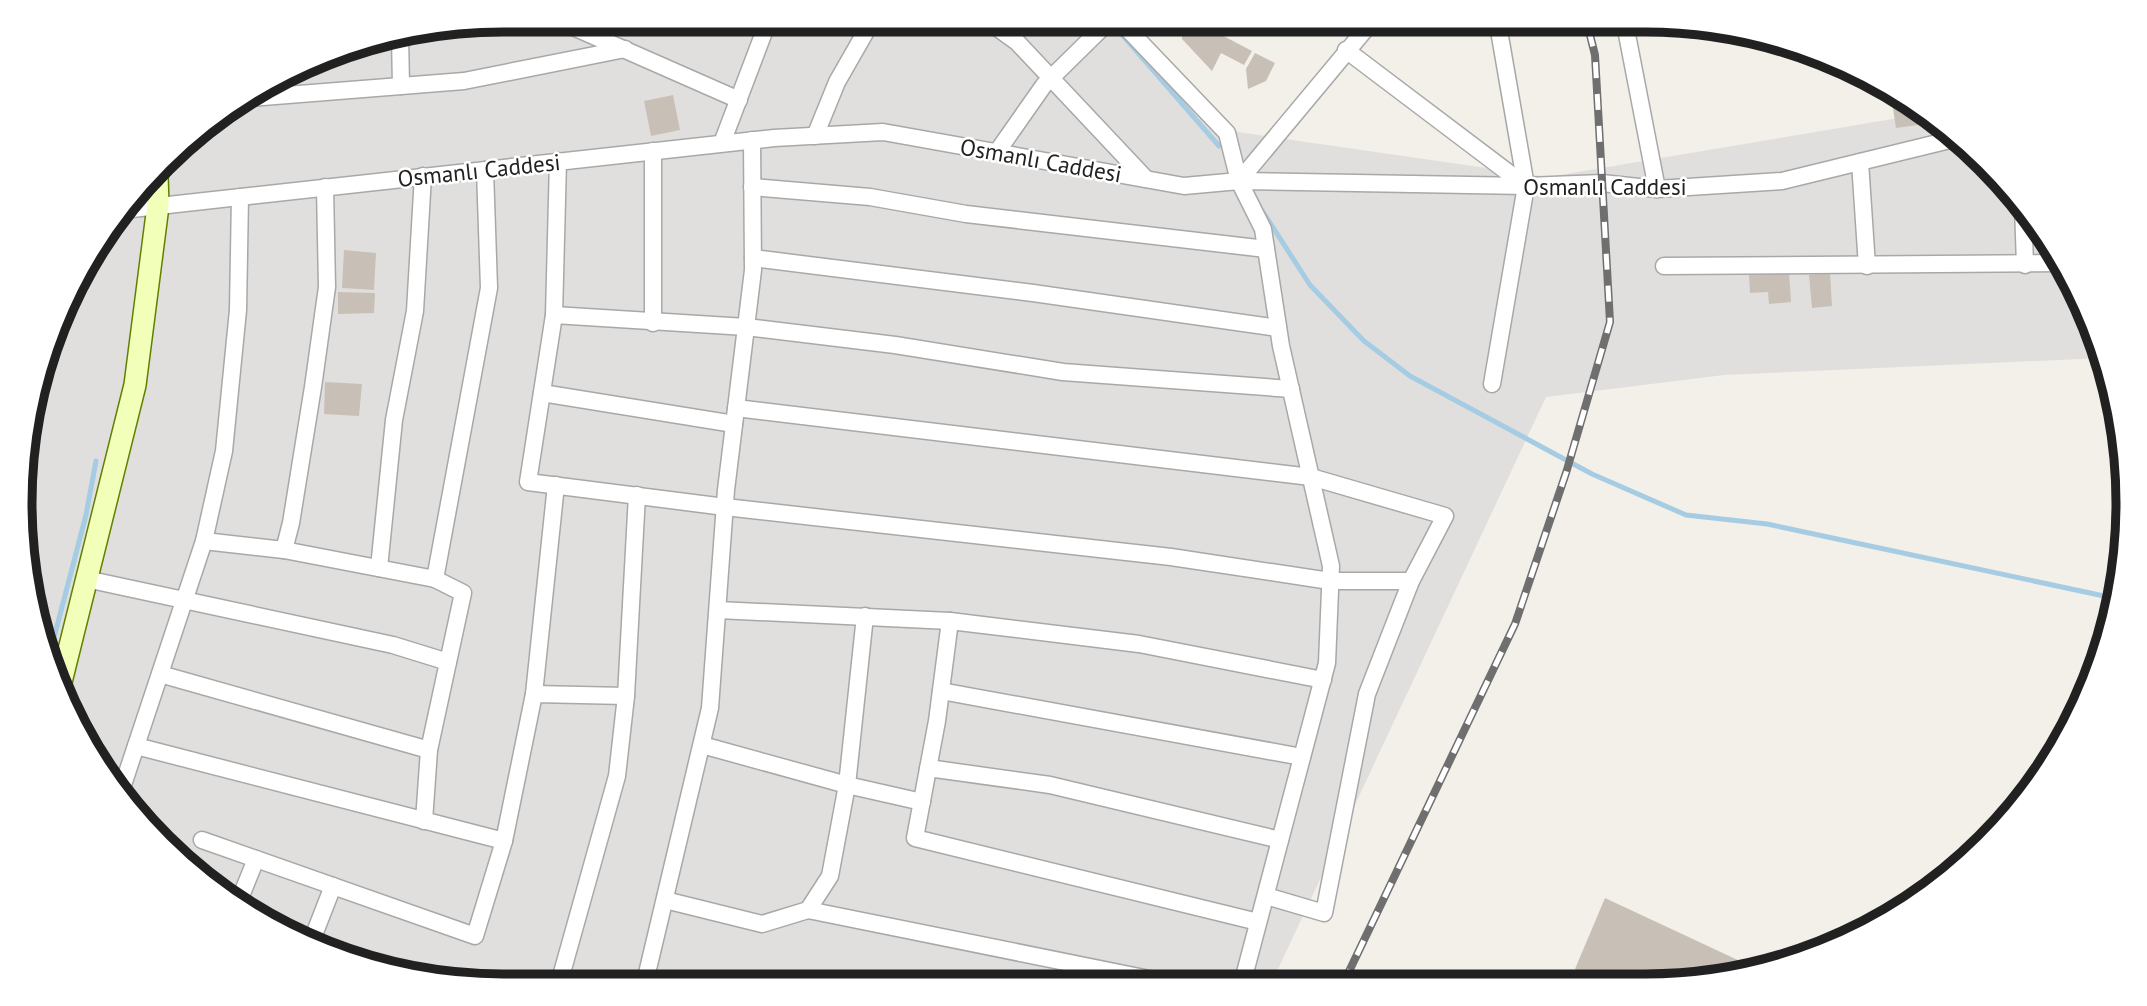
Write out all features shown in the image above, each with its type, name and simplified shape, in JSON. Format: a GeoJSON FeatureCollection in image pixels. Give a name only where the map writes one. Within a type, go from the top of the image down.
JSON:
{"type":"FeatureCollection","features":[{"type":"Feature","properties":{"kind":"street"},"geometry":{"type":"LineString","coordinates":[[585,32],[739,100]]}},
{"type":"Feature","properties":{"kind":"street"},"geometry":{"type":"LineString","coordinates":[[722,143],[764,32]]}},
{"type":"Feature","properties":{"kind":"street"},"geometry":{"type":"LineString","coordinates":[[815,135],[837,82],[866,32]]}},
{"type":"Feature","properties":{"kind":"street"},"geometry":{"type":"LineString","coordinates":[[1003,32],[1052,77],[1094,126],[1146,179]]}},
{"type":"Feature","properties":{"kind":"street"},"geometry":{"type":"LineString","coordinates":[[997,152],[1044,85],[1098,32]]}},
{"type":"Feature","properties":{"kind":"street"},"geometry":{"type":"LineString","coordinates":[[1130,32],[1227,133],[1239,181],[1263,229],[1278,328],[1331,566],[1328,663],[1245,974]]}},
{"type":"Feature","properties":{"kind":"street"},"geometry":{"type":"LineString","coordinates":[[1239,181],[1362,32]]}},
{"type":"Feature","properties":{"kind":"street"},"geometry":{"type":"LineString","coordinates":[[1492,384],[1526,186],[1499,32]]}},
{"type":"Feature","properties":{"kind":"street"},"geometry":{"type":"LineString","coordinates":[[1627,32],[1657,189]]}},
{"type":"Feature","properties":{"kind":"street"},"geometry":{"type":"LineString","coordinates":[[400,44],[401,86]]}},
{"type":"Feature","properties":{"kind":"street"},"geometry":{"type":"LineString","coordinates":[[266,96],[464,81],[625,49]]}},
{"type":"Feature","properties":{"kind":"street"},"geometry":{"type":"LineString","coordinates":[[1346,50],[1526,186]]}},
{"type":"Feature","properties":{"kind":"street","name":"Osmanlı Caddesi"},"geometry":{"type":"LineString","coordinates":[[135,209],[722,143],[883,132],[1184,186],[1239,181],[1526,186],[1602,183],[1657,189],[1782,181],[1945,141]]}},
{"type":"Feature","properties":{"kind":"street"},"geometry":{"type":"LineString","coordinates":[[651,974],[665,900],[710,708],[725,507],[753,258],[752,140]]}},
{"type":"Feature","properties":{"kind":"street"},"geometry":{"type":"LineString","coordinates":[[653,151],[653,323]]}},
{"type":"Feature","properties":{"kind":"street"},"geometry":{"type":"LineString","coordinates":[[558,162],[554,315],[528,482],[1171,557],[1330,581],[1411,581]]}},
{"type":"Feature","properties":{"kind":"street"},"geometry":{"type":"LineString","coordinates":[[1860,162],[1867,266]]}},
{"type":"Feature","properties":{"kind":"street"},"geometry":{"type":"LineString","coordinates":[[435,579],[489,288],[485,170]]}},
{"type":"Feature","properties":{"kind":"street"},"geometry":{"type":"LineString","coordinates":[[379,568],[394,420],[415,311],[423,177]]}},
{"type":"Feature","properties":{"kind":"street"},"geometry":{"type":"LineString","coordinates":[[63,673],[135,385],[158,206],[157,183]]}},
{"type":"Feature","properties":{"kind":"street"},"geometry":{"type":"LineString","coordinates":[[284,550],[309,414],[327,287],[325,187]]}},
{"type":"Feature","properties":{"kind":"street"},"geometry":{"type":"LineString","coordinates":[[752,187],[870,197],[966,214],[1266,249]]}},
{"type":"Feature","properties":{"kind":"street"},"geometry":{"type":"LineString","coordinates":[[124,783],[205,541],[226,438],[238,310],[240,197]]}},
{"type":"Feature","properties":{"kind":"street"},"geometry":{"type":"LineString","coordinates":[[2024,224],[2025,265]]}},
{"type":"Feature","properties":{"kind":"street"},"geometry":{"type":"LineString","coordinates":[[753,258],[1034,293],[1278,328]]}},
{"type":"Feature","properties":{"kind":"street"},"geometry":{"type":"LineString","coordinates":[[1664,266],[2050,264]]}},
{"type":"Feature","properties":{"kind":"street"},"geometry":{"type":"LineString","coordinates":[[554,315],[746,327],[895,345],[1063,372],[1291,389]]}},
{"type":"Feature","properties":{"kind":"street"},"geometry":{"type":"LineString","coordinates":[[542,393],[1311,477],[1445,516],[1411,581],[1367,694],[1324,913],[1266,896]]}},
{"type":"Feature","properties":{"kind":"street"},"geometry":{"type":"LineString","coordinates":[[202,840],[475,936],[504,842],[534,694],[556,485]]}},
{"type":"Feature","properties":{"kind":"street"},"geometry":{"type":"LineString","coordinates":[[561,974],[617,776],[626,696],[638,495]]}},
{"type":"Feature","properties":{"kind":"street"},"geometry":{"type":"LineString","coordinates":[[205,541],[284,550],[435,579],[463,593],[429,750],[424,821]]}},
{"type":"Feature","properties":{"kind":"street"},"geometry":{"type":"LineString","coordinates":[[86,579],[184,602],[278,618],[393,645],[447,662]]}},
{"type":"Feature","properties":{"kind":"street"},"geometry":{"type":"LineString","coordinates":[[718,610],[950,621],[1139,644],[1323,680]]}},
{"type":"Feature","properties":{"kind":"street"},"geometry":{"type":"LineString","coordinates":[[808,910],[830,876],[835,837],[847,785],[865,616]]}},
{"type":"Feature","properties":{"kind":"street"},"geometry":{"type":"LineString","coordinates":[[950,621],[941,691],[915,838],[1258,922]]}},
{"type":"Feature","properties":{"kind":"street"},"geometry":{"type":"LineString","coordinates":[[160,674],[429,750]]}},
{"type":"Feature","properties":{"kind":"street"},"geometry":{"type":"LineString","coordinates":[[941,691],[1302,757]]}},
{"type":"Feature","properties":{"kind":"street"},"geometry":{"type":"LineString","coordinates":[[534,694],[626,696]]}},
{"type":"Feature","properties":{"kind":"street"},"geometry":{"type":"LineString","coordinates":[[702,745],[847,785],[922,802]]}},
{"type":"Feature","properties":{"kind":"street"},"geometry":{"type":"LineString","coordinates":[[136,746],[504,842]]}},
{"type":"Feature","properties":{"kind":"street"},"geometry":{"type":"LineString","coordinates":[[928,768],[1050,785],[1280,841]]}},
{"type":"Feature","properties":{"kind":"street"},"geometry":{"type":"LineString","coordinates":[[241,895],[256,859]]}},
{"type":"Feature","properties":{"kind":"street"},"geometry":{"type":"LineString","coordinates":[[314,935],[332,886]]}},
{"type":"Feature","properties":{"kind":"street"},"geometry":{"type":"LineString","coordinates":[[665,900],[762,924],[808,910],[1125,974]]}},
{"type":"Feature","properties":{"kind":"shaded area"},"geometry":{"type":"Polygon","coordinates":[[[503,32],[1119,32],[1238,132],[1548,177],[1912,116],[1955,149],[2018,216],[2067,294],[2092,358],[1724,375],[1546,397],[1276,974],[503,974],[441,970],[351,949],[294,926],[241,895],[192,857],[129,790],[95,739],[67,683],[48,625],[36,565],[33,472],[48,381],[67,323],[80,294],[129,216],[192,149],[241,111],[267,95],[294,80],[351,57],[441,36],[503,32]]]}},
{"type":"Feature","properties":{"kind":"building"},"geometry":{"type":"Polygon","coordinates":[[[1182,32],[1216,32],[1252,51],[1244,65],[1221,53],[1212,71],[1182,39],[1182,32]]]}},
{"type":"Feature","properties":{"kind":"building"},"geometry":{"type":"Polygon","coordinates":[[[1255,53],[1275,63],[1266,81],[1248,89],[1246,69],[1255,53]]]}},
{"type":"Feature","properties":{"kind":"building"},"geometry":{"type":"Polygon","coordinates":[[[673,95],[680,130],[651,136],[644,101],[673,95]]]}},
{"type":"Feature","properties":{"kind":"building"},"geometry":{"type":"Polygon","coordinates":[[[1892,102],[1917,119],[1918,125],[1896,128],[1892,102]]]}},
{"type":"Feature","properties":{"kind":"building"},"geometry":{"type":"Polygon","coordinates":[[[344,250],[376,253],[374,290],[342,288],[344,250]]]}},
{"type":"Feature","properties":{"kind":"building"},"geometry":{"type":"Polygon","coordinates":[[[1789,272],[1791,302],[1769,304],[1768,292],[1750,293],[1749,275],[1789,272]]]}},
{"type":"Feature","properties":{"kind":"building"},"geometry":{"type":"Polygon","coordinates":[[[1830,273],[1832,306],[1812,308],[1809,275],[1830,273]]]}},
{"type":"Feature","properties":{"kind":"building"},"geometry":{"type":"Polygon","coordinates":[[[338,292],[375,293],[374,313],[338,314],[338,292]]]}},
{"type":"Feature","properties":{"kind":"building"},"geometry":{"type":"Polygon","coordinates":[[[325,382],[362,384],[359,416],[324,414],[325,382]]]}},
{"type":"Feature","properties":{"kind":"building"},"geometry":{"type":"Polygon","coordinates":[[[1605,898],[1744,963],[1675,973],[1587,974],[1575,969],[1605,898]]]}},
{"type":"Feature","properties":{"kind":"waterway"},"geometry":{"type":"LineString","coordinates":[[1120,32],[1219,146]]}},
{"type":"Feature","properties":{"kind":"waterway"},"geometry":{"type":"LineString","coordinates":[[1263,212],[1310,285],[1364,341],[1410,376],[1592,474],[1686,515],[1767,524],[2106,596]]}},
{"type":"Feature","properties":{"kind":"waterway"},"geometry":{"type":"LineString","coordinates":[[53,642],[86,515],[96,461]]}},
{"type":"Feature","properties":{"kind":"railway"},"geometry":{"type":"LineString","coordinates":[[1348,974],[1515,624],[1566,473],[1610,322],[1595,55],[1589,32]]}}]}
